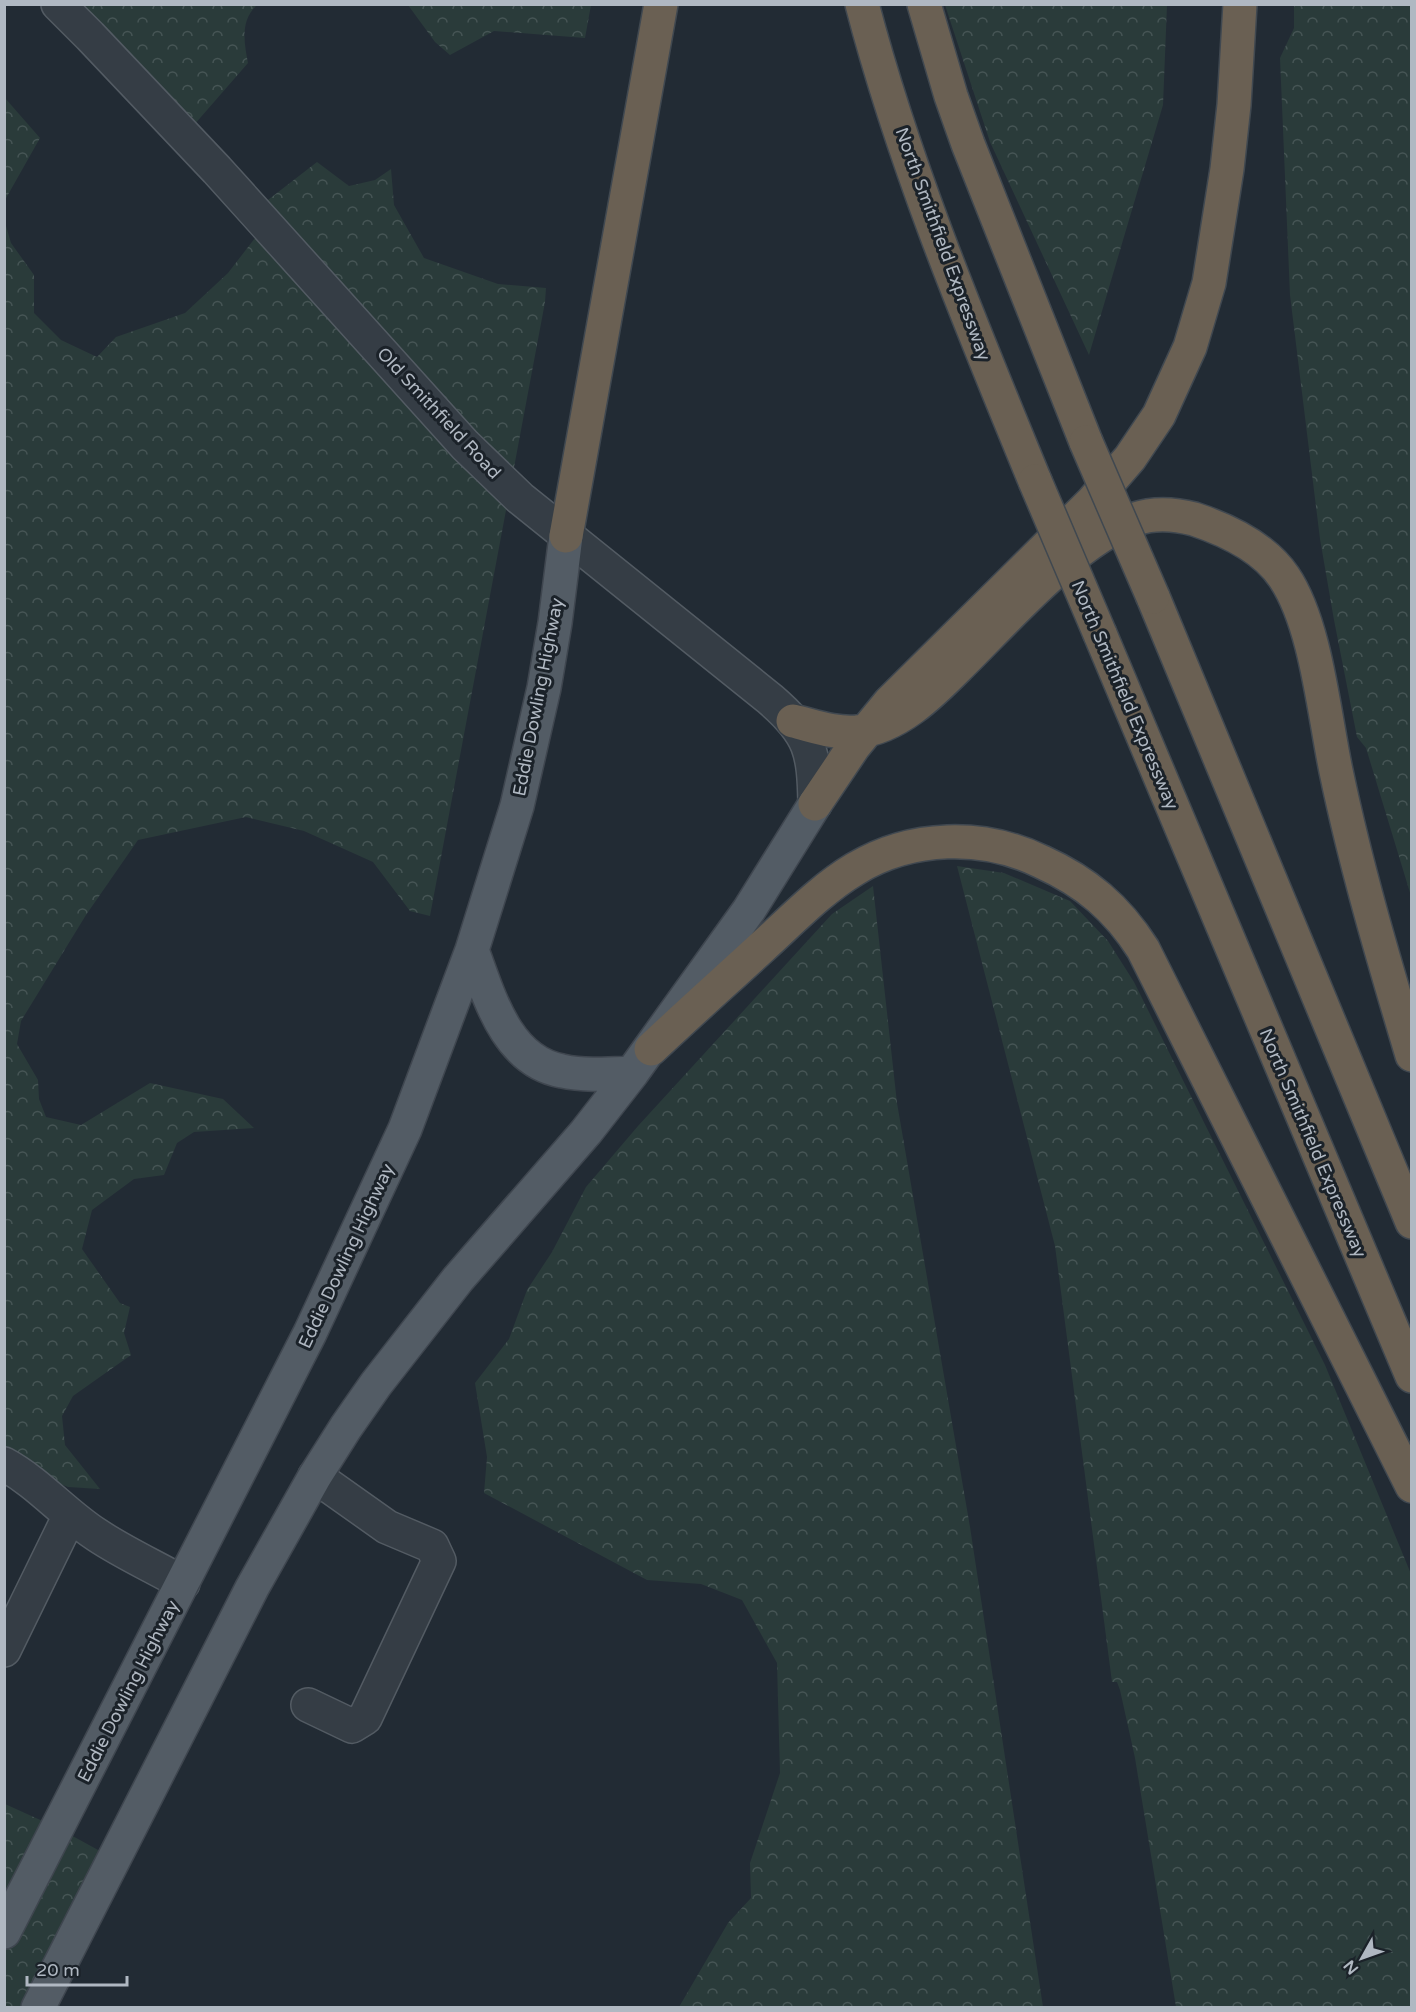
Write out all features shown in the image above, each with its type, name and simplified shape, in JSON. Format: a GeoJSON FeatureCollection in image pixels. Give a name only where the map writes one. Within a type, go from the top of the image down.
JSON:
{"type":"FeatureCollection","features":[{"type":"Feature","properties":{"kind":"highway"},"geometry":{"type":"LineString","coordinates":[[566,536],[662,4]]}},
{"type":"Feature","properties":{"kind":"highway","name":"North Smithfield Expressway"},"geometry":{"type":"LineString","coordinates":[[862,4],[890,97],[936,234],[1035,481],[1412,1376]]}},
{"type":"Feature","properties":{"kind":"highway"},"geometry":{"type":"LineString","coordinates":[[924,4],[951,96],[972,154],[1086,441],[1412,1222]]}},
{"type":"Feature","properties":{"kind":"highway"},"geometry":{"type":"LineString","coordinates":[[815,804],[866,730],[912,679],[1092,502],[1130,458],[1159,415],[1190,347],[1209,284],[1230,137],[1240,4]]}},
{"type":"Feature","properties":{"kind":"highway"},"geometry":{"type":"LineString","coordinates":[[793,720],[844,732],[866,730],[899,717],[927,697],[1050,577],[1087,546],[1110,531],[1136,519],[1157,515],[1187,517],[1218,528],[1249,544],[1273,563],[1283,576],[1292,590],[1306,630],[1336,772],[1365,892],[1412,1055]]}},
{"type":"Feature","properties":{"kind":"highway"},"geometry":{"type":"LineString","coordinates":[[641,1061],[820,894],[870,861],[922,844],[962,841],[1006,848],[1054,867],[1090,890],[1111,907],[1143,949],[1412,1486]]}},
{"type":"Feature","properties":{"kind":"main road","name":"Eddie Dowling Highway"},"geometry":{"type":"LineString","coordinates":[[4,1932],[310,1333],[375,1198],[409,1118],[472,950],[517,806],[534,738],[555,623],[566,536]]}},
{"type":"Feature","properties":{"kind":"main road"},"geometry":{"type":"LineString","coordinates":[[38,2007],[252,1588],[315,1476],[346,1427],[416,1331],[458,1279],[586,1132],[641,1061],[749,910],[815,804]]}},
{"type":"Feature","properties":{"kind":"main road"},"geometry":{"type":"LineString","coordinates":[[472,950],[495,1013],[508,1033],[534,1059],[560,1071],[580,1074],[641,1061]]}},
{"type":"Feature","properties":{"kind":"street","name":"Old Smithfield Road"},"geometry":{"type":"LineString","coordinates":[[58,4],[217,170],[465,445],[520,498],[793,720],[811,753],[815,804]]}},
{"type":"Feature","properties":{"kind":"street"},"geometry":{"type":"LineString","coordinates":[[4,1464],[26,1476],[69,1515],[97,1536],[183,1583]]}},
{"type":"Feature","properties":{"kind":"street"},"geometry":{"type":"LineString","coordinates":[[308,1705],[352,1726],[365,1719],[439,1561],[432,1546],[387,1527],[315,1476]]}},
{"type":"Feature","properties":{"kind":"street"},"geometry":{"type":"LineString","coordinates":[[4,1650],[69,1515]]}},
{"type":"Feature","properties":{"kind":"green space"},"geometry":{"type":"Polygon","coordinates":[[[51,5],[257,5],[246,25],[248,63],[187,133],[51,5]]]}},
{"type":"Feature","properties":{"kind":"green space"},"geometry":{"type":"Polygon","coordinates":[[[408,5],[591,5],[585,38],[494,31],[450,55],[435,42],[408,5]]]}},
{"type":"Feature","properties":{"kind":"green space"},"geometry":{"type":"Polygon","coordinates":[[[945,5],[1167,5],[1163,105],[1089,355],[990,142],[945,5]]]}},
{"type":"Feature","properties":{"kind":"green space"},"geometry":{"type":"Polygon","coordinates":[[[1294,5],[1411,5],[1411,896],[1366,748],[1357,737],[1320,539],[1290,295],[1280,58],[1294,28],[1294,5]]]}},
{"type":"Feature","properties":{"kind":"green space"},"geometry":{"type":"Polygon","coordinates":[[[5,98],[40,138],[5,200],[5,98]]]}},
{"type":"Feature","properties":{"kind":"green space"},"geometry":{"type":"Polygon","coordinates":[[[317,162],[349,186],[375,180],[391,169],[394,205],[424,258],[498,284],[546,288],[430,916],[410,911],[373,862],[304,831],[246,817],[138,840],[86,915],[21,1021],[17,1044],[38,1080],[39,1099],[46,1117],[81,1125],[150,1083],[223,1099],[254,1128],[194,1132],[177,1143],[164,1175],[134,1179],[92,1210],[82,1249],[120,1303],[130,1307],[124,1333],[131,1355],[73,1396],[62,1416],[65,1445],[100,1489],[68,1487],[5,1462],[4,219],[11,243],[34,275],[34,313],[61,340],[97,357],[116,337],[185,313],[228,273],[265,225],[264,203],[317,162]]]}},
{"type":"Feature","properties":{"kind":"green space"},"geometry":{"type":"Polygon","coordinates":[[[957,866],[1004,873],[1070,901],[1108,941],[1134,982],[1325,1365],[1411,1574],[1411,2007],[1176,2007],[1135,1758],[1120,1690],[1117,1682],[1112,1682],[1055,1246],[957,866]]]}},
{"type":"Feature","properties":{"kind":"green space"},"geometry":{"type":"Polygon","coordinates":[[[873,886],[897,1103],[970,1527],[1043,2007],[679,2007],[728,1923],[751,1898],[750,1863],[780,1773],[777,1663],[742,1600],[701,1584],[647,1580],[484,1493],[487,1457],[475,1383],[509,1339],[527,1290],[552,1252],[586,1187],[638,1126],[832,914],[873,886]]]}},
{"type":"Feature","properties":{"kind":"green space"},"geometry":{"type":"Polygon","coordinates":[[[5,1804],[58,1828],[120,1862],[45,2007],[5,2008],[5,1804]]]}}]}
